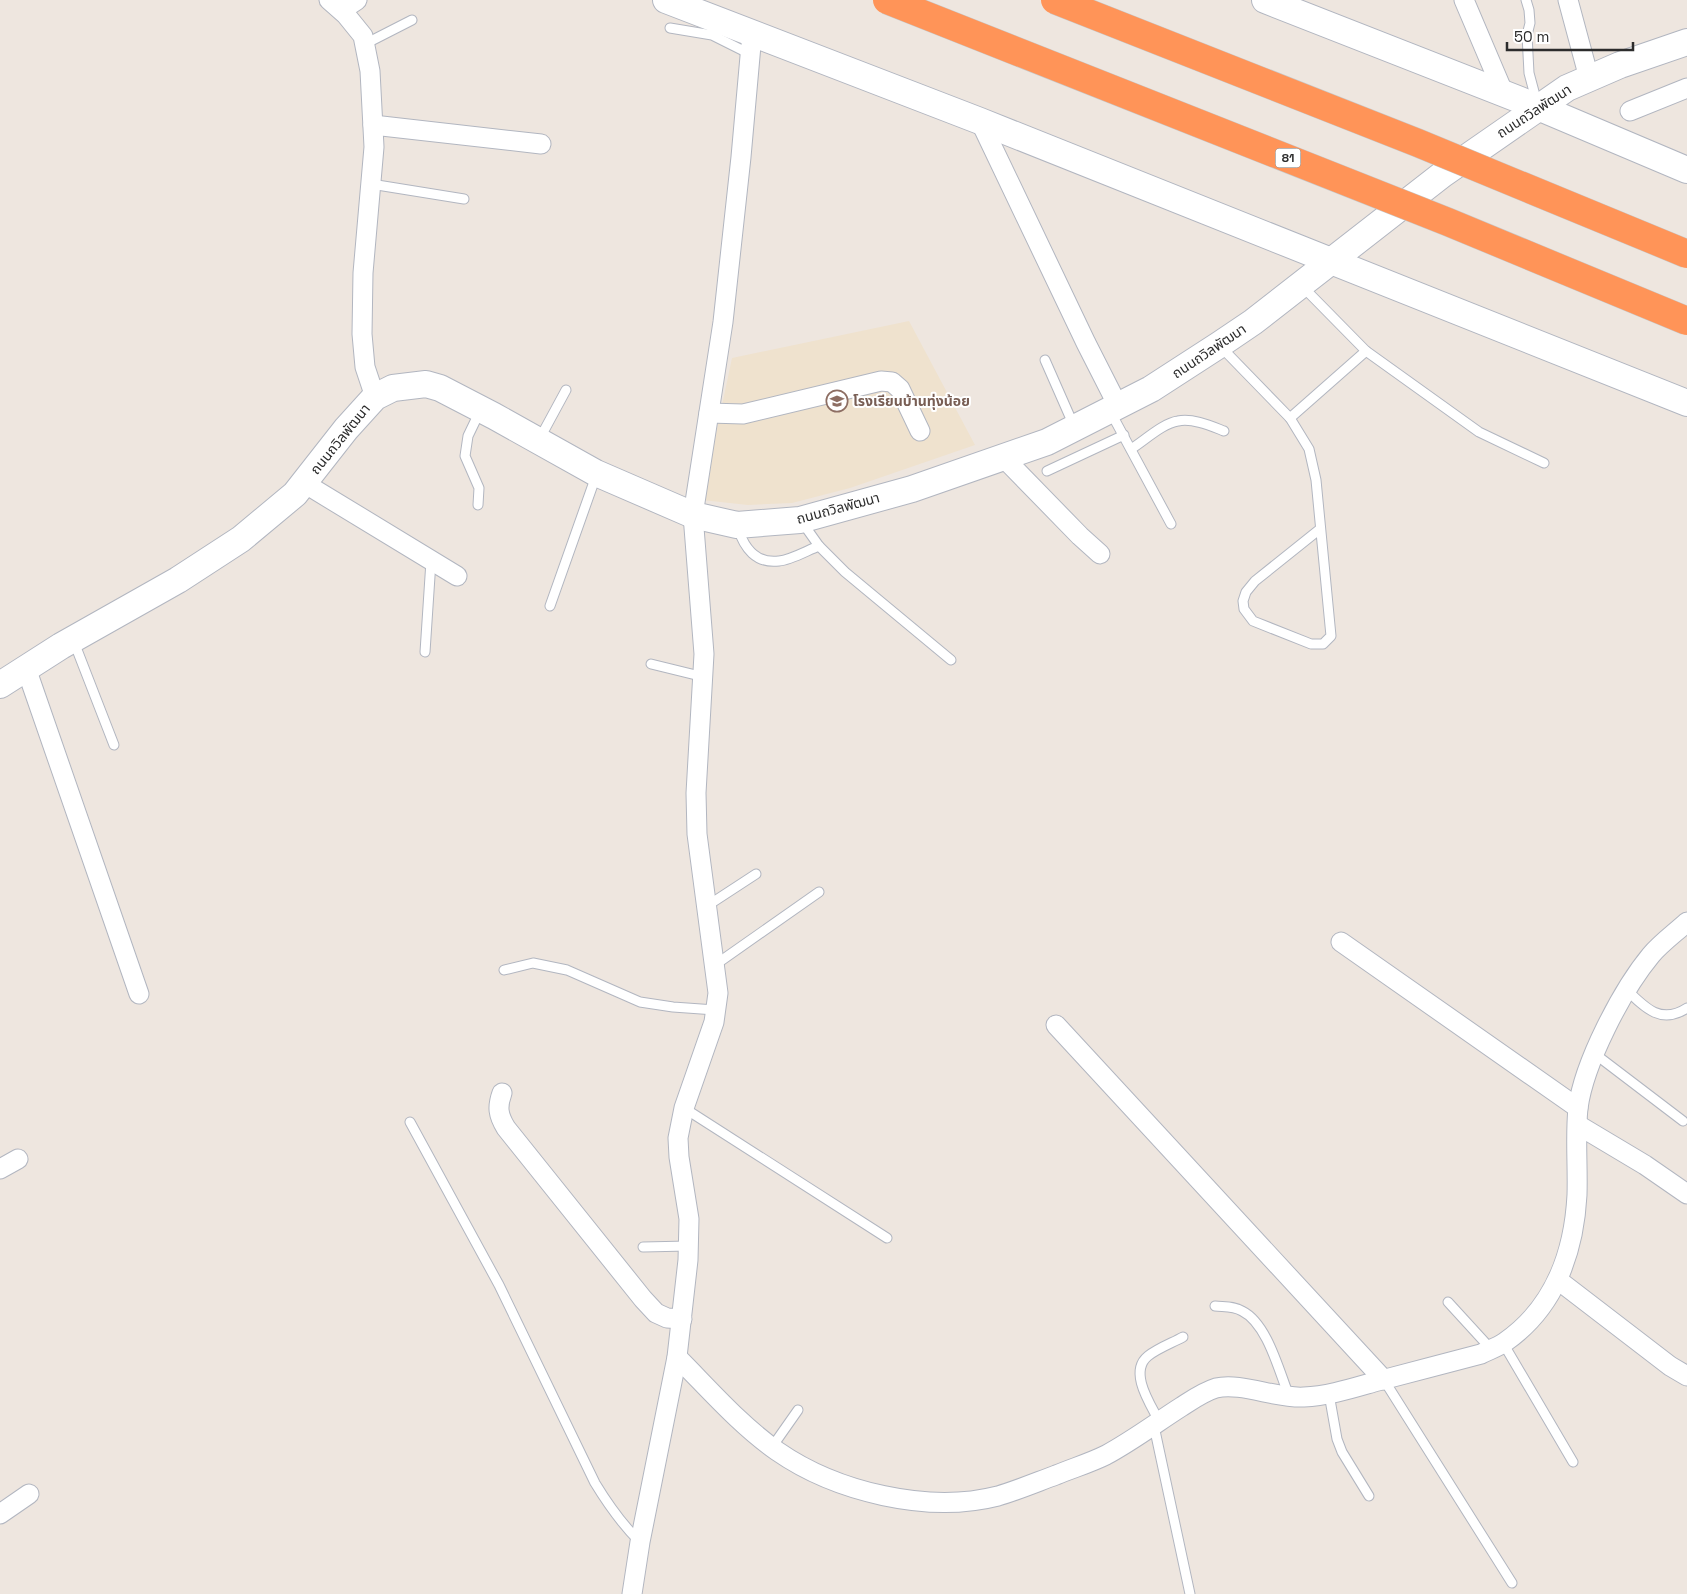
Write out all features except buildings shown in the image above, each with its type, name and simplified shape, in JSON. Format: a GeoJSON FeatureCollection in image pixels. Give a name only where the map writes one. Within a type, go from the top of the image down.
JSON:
{"type":"FeatureCollection","features":[{"type":"Feature","properties":{"kind":"highway","name":"81"},"geometry":{"type":"LineString","coordinates":[[887,0],[1439,218],[1687,321]]}},
{"type":"Feature","properties":{"kind":"highway"},"geometry":{"type":"LineString","coordinates":[[1056,0],[1409,140],[1687,254]]}},
{"type":"Feature","properties":{"kind":"street"},"geometry":{"type":"LineString","coordinates":[[666,0],[751,44],[980,121],[1687,403]]}},
{"type":"Feature","properties":{"kind":"street"},"geometry":{"type":"LineString","coordinates":[[1265,0],[1538,107],[1687,170]]}},
{"type":"Feature","properties":{"kind":"street"},"geometry":{"type":"LineString","coordinates":[[1464,0],[1504,94]]}},
{"type":"Feature","properties":{"kind":"street"},"geometry":{"type":"LineString","coordinates":[[1568,0],[1589,78]]}},
{"type":"Feature","properties":{"kind":"street"},"geometry":{"type":"LineString","coordinates":[[343,3],[363,36],[370,71],[374,147],[363,273],[362,334],[365,367],[375,396]]}},
{"type":"Feature","properties":{"kind":"street","name":"ถนนถวิลพัฒนา"},"geometry":{"type":"LineString","coordinates":[[0,685],[73,639],[178,580],[241,539],[295,494],[346,429],[375,396],[393,388],[426,384],[440,388],[596,473],[693,515],[737,525],[800,520],[912,489],[1047,442],[1151,389],[1220,345],[1253,322],[1443,174],[1567,88],[1620,65],[1687,42]]}},
{"type":"Feature","properties":{"kind":"street"},"geometry":{"type":"LineString","coordinates":[[632,1594],[640,1542],[677,1357],[682,1319],[689,1219],[679,1157],[678,1138],[684,1108],[708,1042],[718,993],[697,834],[696,793],[704,654],[693,515],[723,322],[751,44]]}},
{"type":"Feature","properties":{"kind":"street"},"geometry":{"type":"LineString","coordinates":[[1630,111],[1687,88]]}},
{"type":"Feature","properties":{"kind":"street"},"geometry":{"type":"LineString","coordinates":[[980,121],[1086,344],[1114,409]]}},
{"type":"Feature","properties":{"kind":"street"},"geometry":{"type":"LineString","coordinates":[[373,125],[541,144]]}},
{"type":"Feature","properties":{"kind":"street"},"geometry":{"type":"LineString","coordinates":[[709,413],[743,414],[882,380],[892,382],[900,389],[920,431]]}},
{"type":"Feature","properties":{"kind":"street"},"geometry":{"type":"LineString","coordinates":[[1003,457],[1100,554]]}},
{"type":"Feature","properties":{"kind":"street"},"geometry":{"type":"LineString","coordinates":[[304,483],[457,576]]}},
{"type":"Feature","properties":{"kind":"street"},"geometry":{"type":"LineString","coordinates":[[26,668],[139,994]]}},
{"type":"Feature","properties":{"kind":"street"},"geometry":{"type":"LineString","coordinates":[[677,1357],[752,1431],[804,1468],[838,1483],[874,1494],[919,1502],[961,1501],[996,1496],[1074,1468],[1104,1455],[1205,1392],[1219,1388],[1232,1388],[1289,1397],[1329,1394],[1481,1354],[1522,1329],[1538,1312],[1558,1280],[1569,1249],[1577,1196],[1578,1117],[1583,1088],[1595,1054],[1626,989],[1652,953],[1687,922]]}},
{"type":"Feature","properties":{"kind":"street"},"geometry":{"type":"LineString","coordinates":[[1341,942],[1578,1117],[1687,1194]]}},
{"type":"Feature","properties":{"kind":"street"},"geometry":{"type":"LineString","coordinates":[[1056,1025],[1384,1380]]}},
{"type":"Feature","properties":{"kind":"street"},"geometry":{"type":"LineString","coordinates":[[502,1092],[498,1114],[506,1128],[609,1259],[656,1313],[667,1318],[682,1319]]}},
{"type":"Feature","properties":{"kind":"street"},"geometry":{"type":"LineString","coordinates":[[0,1169],[18,1159]]}},
{"type":"Feature","properties":{"kind":"street"},"geometry":{"type":"LineString","coordinates":[[1558,1280],[1670,1366],[1687,1376]]}},
{"type":"Feature","properties":{"kind":"street"},"geometry":{"type":"LineString","coordinates":[[0,1514],[28,1494]]}},
{"type":"Feature","properties":{"kind":"lane"},"geometry":{"type":"LineString","coordinates":[[1526,0],[1530,10],[1530,23],[1527,34],[1529,73],[1538,107]]}},
{"type":"Feature","properties":{"kind":"lane"},"geometry":{"type":"LineString","coordinates":[[364,44],[412,20]]}},
{"type":"Feature","properties":{"kind":"lane"},"geometry":{"type":"LineString","coordinates":[[670,28],[751,44]]}},
{"type":"Feature","properties":{"kind":"lane"},"geometry":{"type":"LineString","coordinates":[[371,184],[464,199]]}},
{"type":"Feature","properties":{"kind":"lane"},"geometry":{"type":"LineString","coordinates":[[1301,285],[1366,351],[1479,432],[1544,463]]}},
{"type":"Feature","properties":{"kind":"lane"},"geometry":{"type":"LineString","coordinates":[[1220,345],[1290,418],[1309,449],[1316,480],[1331,636],[1323,644],[1311,644],[1253,621],[1244,609],[1243,601],[1246,592],[1255,582],[1320,529]]}},
{"type":"Feature","properties":{"kind":"lane"},"geometry":{"type":"LineString","coordinates":[[1290,418],[1366,351]]}},
{"type":"Feature","properties":{"kind":"lane"},"geometry":{"type":"LineString","coordinates":[[1045,360],[1075,428]]}},
{"type":"Feature","properties":{"kind":"lane"},"geometry":{"type":"LineString","coordinates":[[538,441],[566,390]]}},
{"type":"Feature","properties":{"kind":"lane"},"geometry":{"type":"LineString","coordinates":[[478,505],[479,488],[465,456],[468,436],[481,409]]}},
{"type":"Feature","properties":{"kind":"lane"},"geometry":{"type":"LineString","coordinates":[[1114,409],[1124,435],[1171,524]]}},
{"type":"Feature","properties":{"kind":"lane"},"geometry":{"type":"LineString","coordinates":[[1131,449],[1166,426],[1178,421],[1194,422],[1224,431]]}},
{"type":"Feature","properties":{"kind":"lane"},"geometry":{"type":"LineString","coordinates":[[1047,471],[1124,435]]}},
{"type":"Feature","properties":{"kind":"lane"},"geometry":{"type":"LineString","coordinates":[[550,606],[596,473]]}},
{"type":"Feature","properties":{"kind":"lane"},"geometry":{"type":"LineString","coordinates":[[800,520],[819,546],[845,572],[951,660]]}},
{"type":"Feature","properties":{"kind":"lane"},"geometry":{"type":"LineString","coordinates":[[737,525],[742,541],[750,552],[766,560],[780,561],[819,546]]}},
{"type":"Feature","properties":{"kind":"lane"},"geometry":{"type":"LineString","coordinates":[[425,652],[432,561]]}},
{"type":"Feature","properties":{"kind":"lane"},"geometry":{"type":"LineString","coordinates":[[73,639],[114,744]]}},
{"type":"Feature","properties":{"kind":"lane"},"geometry":{"type":"LineString","coordinates":[[651,664],[704,676]]}},
{"type":"Feature","properties":{"kind":"lane"},"geometry":{"type":"LineString","coordinates":[[707,906],[756,874]]}},
{"type":"Feature","properties":{"kind":"lane"},"geometry":{"type":"LineString","coordinates":[[715,965],[819,892]]}},
{"type":"Feature","properties":{"kind":"lane"},"geometry":{"type":"LineString","coordinates":[[504,970],[533,963],[567,970],[640,1002],[715,1010]]}},
{"type":"Feature","properties":{"kind":"lane"},"geometry":{"type":"LineString","coordinates":[[1626,989],[1642,1004],[1658,1014],[1669,1016],[1678,1014],[1687,1008]]}},
{"type":"Feature","properties":{"kind":"lane"},"geometry":{"type":"LineString","coordinates":[[1595,1054],[1683,1121]]}},
{"type":"Feature","properties":{"kind":"lane"},"geometry":{"type":"LineString","coordinates":[[684,1108],[887,1238]]}},
{"type":"Feature","properties":{"kind":"lane"},"geometry":{"type":"LineString","coordinates":[[410,1122],[499,1285],[596,1483],[621,1524],[640,1542]]}},
{"type":"Feature","properties":{"kind":"lane"},"geometry":{"type":"LineString","coordinates":[[643,1247],[688,1246]]}},
{"type":"Feature","properties":{"kind":"lane"},"geometry":{"type":"LineString","coordinates":[[1448,1302],[1497,1346],[1573,1462]]}},
{"type":"Feature","properties":{"kind":"lane"},"geometry":{"type":"LineString","coordinates":[[1215,1306],[1234,1307],[1244,1311],[1254,1319],[1268,1342],[1289,1397]]}},
{"type":"Feature","properties":{"kind":"lane"},"geometry":{"type":"LineString","coordinates":[[1183,1336],[1147,1357],[1141,1365],[1140,1376],[1156,1424],[1190,1594]]}},
{"type":"Feature","properties":{"kind":"lane"},"geometry":{"type":"LineString","coordinates":[[1384,1380],[1512,1583]]}},
{"type":"Feature","properties":{"kind":"lane"},"geometry":{"type":"LineString","coordinates":[[1329,1394],[1337,1439],[1342,1452],[1369,1496]]}},
{"type":"Feature","properties":{"kind":"lane"},"geometry":{"type":"LineString","coordinates":[[772,1447],[798,1410]]}},
{"type":"Feature","properties":{"kind":"shaded area","name":"โรงเรียนบ้านทุ่งน้อย"},"geometry":{"type":"Polygon","coordinates":[[[909,321],[975,445],[850,488],[792,503],[748,505],[702,500],[732,358],[909,321]]]}},
{"type":"Feature","properties":{"kind":"place","name":"โรงเรียนบ้านทุ่งน้อย"},"geometry":{"type":"Point","coordinates":[837,401]}}]}
